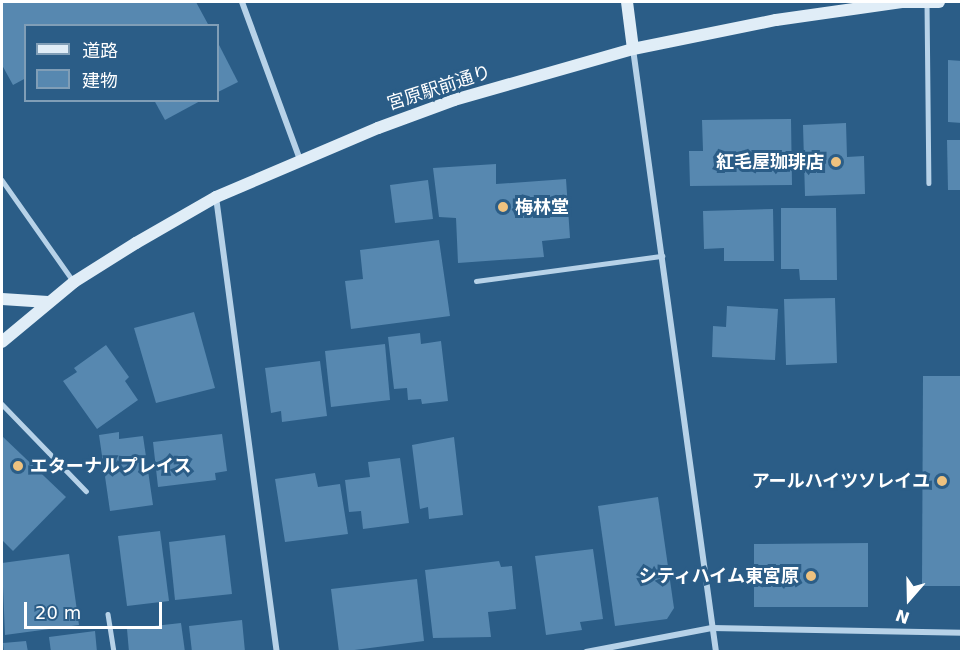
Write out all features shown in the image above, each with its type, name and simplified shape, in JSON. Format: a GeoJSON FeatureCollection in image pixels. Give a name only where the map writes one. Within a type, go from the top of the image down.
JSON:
{"type":"FeatureCollection","features":[{"type":"Feature","properties":{"kind":"street"},"geometry":{"type":"LineString","coordinates":[[242,2],[300,160]]}},
{"type":"Feature","properties":{"kind":"street"},"geometry":{"type":"LineString","coordinates":[[627,2],[716,651]]}},
{"type":"Feature","properties":{"kind":"street","name":"宮原駅前通り"},"geometry":{"type":"LineString","coordinates":[[2,342],[74,282],[216,197],[300,160],[454,100],[633,49],[776,20],[902,2],[939,2]]}},
{"type":"Feature","properties":{"kind":"street"},"geometry":{"type":"LineString","coordinates":[[216,197],[277,651]]}},
{"type":"Feature","properties":{"kind":"street"},"geometry":{"type":"LineString","coordinates":[[2,299],[48,302]]}},
{"type":"Feature","properties":{"kind":"street"},"geometry":{"type":"LineString","coordinates":[[586,651],[712,628],[962,633]]}},
{"type":"Feature","properties":{"kind":"lane"},"geometry":{"type":"LineString","coordinates":[[927,2],[928,183]]}},
{"type":"Feature","properties":{"kind":"lane"},"geometry":{"type":"LineString","coordinates":[[2,180],[74,282]]}},
{"type":"Feature","properties":{"kind":"lane"},"geometry":{"type":"LineString","coordinates":[[476,281],[662,256]]}},
{"type":"Feature","properties":{"kind":"lane"},"geometry":{"type":"LineString","coordinates":[[2,404],[87,491]]}},
{"type":"Feature","properties":{"kind":"lane"},"geometry":{"type":"LineString","coordinates":[[108,614],[114,651]]}},
{"type":"Feature","properties":{"kind":"building"},"geometry":{"type":"Polygon","coordinates":[[[2,2],[196,2],[208,24],[24,24],[24,79],[13,85],[2,65],[2,2]]]}},
{"type":"Feature","properties":{"kind":"building"},"geometry":{"type":"Polygon","coordinates":[[[219,45],[238,82],[219,92],[219,45]]]}},
{"type":"Feature","properties":{"kind":"building"},"geometry":{"type":"Polygon","coordinates":[[[948,60],[962,61],[962,123],[948,122],[948,60]]]}},
{"type":"Feature","properties":{"kind":"building"},"geometry":{"type":"Polygon","coordinates":[[[155,102],[198,102],[165,120],[155,102]]]}},
{"type":"Feature","properties":{"kind":"building"},"geometry":{"type":"Polygon","coordinates":[[[791,119],[792,185],[690,186],[689,151],[703,151],[702,120],[791,119]]]}},
{"type":"Feature","properties":{"kind":"building"},"geometry":{"type":"Polygon","coordinates":[[[846,123],[847,157],[864,156],[865,194],[805,196],[803,125],[846,123]]]}},
{"type":"Feature","properties":{"kind":"building"},"geometry":{"type":"Polygon","coordinates":[[[947,140],[962,140],[962,190],[948,190],[947,140]]]}},
{"type":"Feature","properties":{"kind":"building"},"geometry":{"type":"Polygon","coordinates":[[[496,164],[496,184],[566,179],[570,238],[542,241],[544,257],[458,263],[456,218],[439,217],[433,168],[496,164]]]}},
{"type":"Feature","properties":{"kind":"building"},"geometry":{"type":"Polygon","coordinates":[[[428,180],[433,219],[395,223],[390,185],[428,180]]]}},
{"type":"Feature","properties":{"kind":"building"},"geometry":{"type":"Polygon","coordinates":[[[781,208],[836,208],[837,280],[800,280],[799,269],[781,269],[781,208]]]}},
{"type":"Feature","properties":{"kind":"building"},"geometry":{"type":"Polygon","coordinates":[[[773,209],[774,261],[724,261],[724,248],[704,249],[703,211],[773,209]]]}},
{"type":"Feature","properties":{"kind":"building"},"geometry":{"type":"Polygon","coordinates":[[[439,240],[450,316],[351,329],[345,281],[363,279],[360,250],[439,240]]]}},
{"type":"Feature","properties":{"kind":"building"},"geometry":{"type":"Polygon","coordinates":[[[835,298],[837,363],[786,365],[784,299],[835,298]]]}},
{"type":"Feature","properties":{"kind":"building"},"geometry":{"type":"Polygon","coordinates":[[[727,306],[778,309],[775,360],[712,357],[713,326],[726,327],[727,306]]]}},
{"type":"Feature","properties":{"kind":"building"},"geometry":{"type":"Polygon","coordinates":[[[194,312],[215,388],[156,403],[134,328],[194,312]]]}},
{"type":"Feature","properties":{"kind":"building"},"geometry":{"type":"Polygon","coordinates":[[[420,333],[421,344],[441,341],[448,401],[422,404],[421,399],[408,400],[407,388],[394,389],[388,337],[420,333]]]}},
{"type":"Feature","properties":{"kind":"building"},"geometry":{"type":"Polygon","coordinates":[[[385,344],[390,400],[331,407],[325,351],[385,344]]]}},
{"type":"Feature","properties":{"kind":"building"},"geometry":{"type":"Polygon","coordinates":[[[106,345],[129,377],[125,381],[138,400],[97,429],[63,381],[77,372],[74,368],[106,345]]]}},
{"type":"Feature","properties":{"kind":"building"},"geometry":{"type":"Polygon","coordinates":[[[320,361],[327,416],[282,422],[281,411],[271,413],[265,368],[320,361]]]}},
{"type":"Feature","properties":{"kind":"building","name":"アールハイツソレイユ"},"geometry":{"type":"Polygon","coordinates":[[[923,376],[962,376],[962,586],[922,586],[923,376]]]}},
{"type":"Feature","properties":{"kind":"building"},"geometry":{"type":"Polygon","coordinates":[[[119,432],[119,439],[143,436],[153,505],[110,511],[99,435],[119,432]]]}},
{"type":"Feature","properties":{"kind":"building"},"geometry":{"type":"Polygon","coordinates":[[[222,434],[227,471],[215,473],[216,480],[158,487],[153,442],[222,434]]]}},
{"type":"Feature","properties":{"kind":"building","name":"エターナルプレイス"},"geometry":{"type":"Polygon","coordinates":[[[2,436],[66,497],[13,551],[2,540],[2,436]]]}},
{"type":"Feature","properties":{"kind":"building"},"geometry":{"type":"Polygon","coordinates":[[[454,437],[463,515],[429,519],[428,507],[420,509],[412,445],[454,437]]]}},
{"type":"Feature","properties":{"kind":"building"},"geometry":{"type":"Polygon","coordinates":[[[400,458],[409,523],[363,529],[361,511],[349,512],[345,480],[370,477],[368,462],[400,458]]]}},
{"type":"Feature","properties":{"kind":"building"},"geometry":{"type":"Polygon","coordinates":[[[315,473],[318,487],[340,484],[348,534],[285,542],[275,479],[315,473]]]}},
{"type":"Feature","properties":{"kind":"building"},"geometry":{"type":"Polygon","coordinates":[[[658,497],[674,608],[667,619],[615,626],[598,506],[658,497]]]}},
{"type":"Feature","properties":{"kind":"building"},"geometry":{"type":"Polygon","coordinates":[[[160,531],[169,601],[127,606],[118,536],[160,531]]]}},
{"type":"Feature","properties":{"kind":"building"},"geometry":{"type":"Polygon","coordinates":[[[225,535],[232,594],[175,600],[169,542],[225,535]]]}},
{"type":"Feature","properties":{"kind":"building","name":"シティハイム東宮原"},"geometry":{"type":"Polygon","coordinates":[[[868,543],[868,607],[754,607],[754,544],[868,543]]]}},
{"type":"Feature","properties":{"kind":"building"},"geometry":{"type":"Polygon","coordinates":[[[593,549],[603,619],[580,622],[582,630],[546,635],[535,556],[593,549]]]}},
{"type":"Feature","properties":{"kind":"building"},"geometry":{"type":"Polygon","coordinates":[[[69,554],[79,625],[5,635],[2,563],[69,554]]]}},
{"type":"Feature","properties":{"kind":"building"},"geometry":{"type":"Polygon","coordinates":[[[499,561],[501,567],[512,566],[516,609],[488,612],[491,637],[433,638],[425,570],[499,561]]]}},
{"type":"Feature","properties":{"kind":"building"},"geometry":{"type":"Polygon","coordinates":[[[417,579],[424,641],[339,652],[331,589],[417,579]]]}},
{"type":"Feature","properties":{"kind":"building"},"geometry":{"type":"Polygon","coordinates":[[[242,620],[245,652],[192,652],[189,626],[242,620]]]}},
{"type":"Feature","properties":{"kind":"building"},"geometry":{"type":"Polygon","coordinates":[[[181,623],[185,652],[129,652],[127,629],[181,623]]]}},
{"type":"Feature","properties":{"kind":"building"},"geometry":{"type":"Polygon","coordinates":[[[95,631],[97,652],[51,652],[49,637],[95,631]]]}},
{"type":"Feature","properties":{"kind":"building"},"geometry":{"type":"Polygon","coordinates":[[[26,641],[28,652],[4,652],[3,643],[26,641]]]}},
{"type":"Feature","properties":{"kind":"place","name":"紅毛屋珈琲店"},"geometry":{"type":"Point","coordinates":[836,162]}},
{"type":"Feature","properties":{"kind":"place","name":"梅林堂"},"geometry":{"type":"Point","coordinates":[503,207]}},
{"type":"Feature","properties":{"kind":"place","name":"エターナルプレイス"},"geometry":{"type":"Point","coordinates":[18,466]}},
{"type":"Feature","properties":{"kind":"place","name":"アールハイツソレイユ"},"geometry":{"type":"Point","coordinates":[942,481]}},
{"type":"Feature","properties":{"kind":"place","name":"シティハイム東宮原"},"geometry":{"type":"Point","coordinates":[811,576]}}]}
